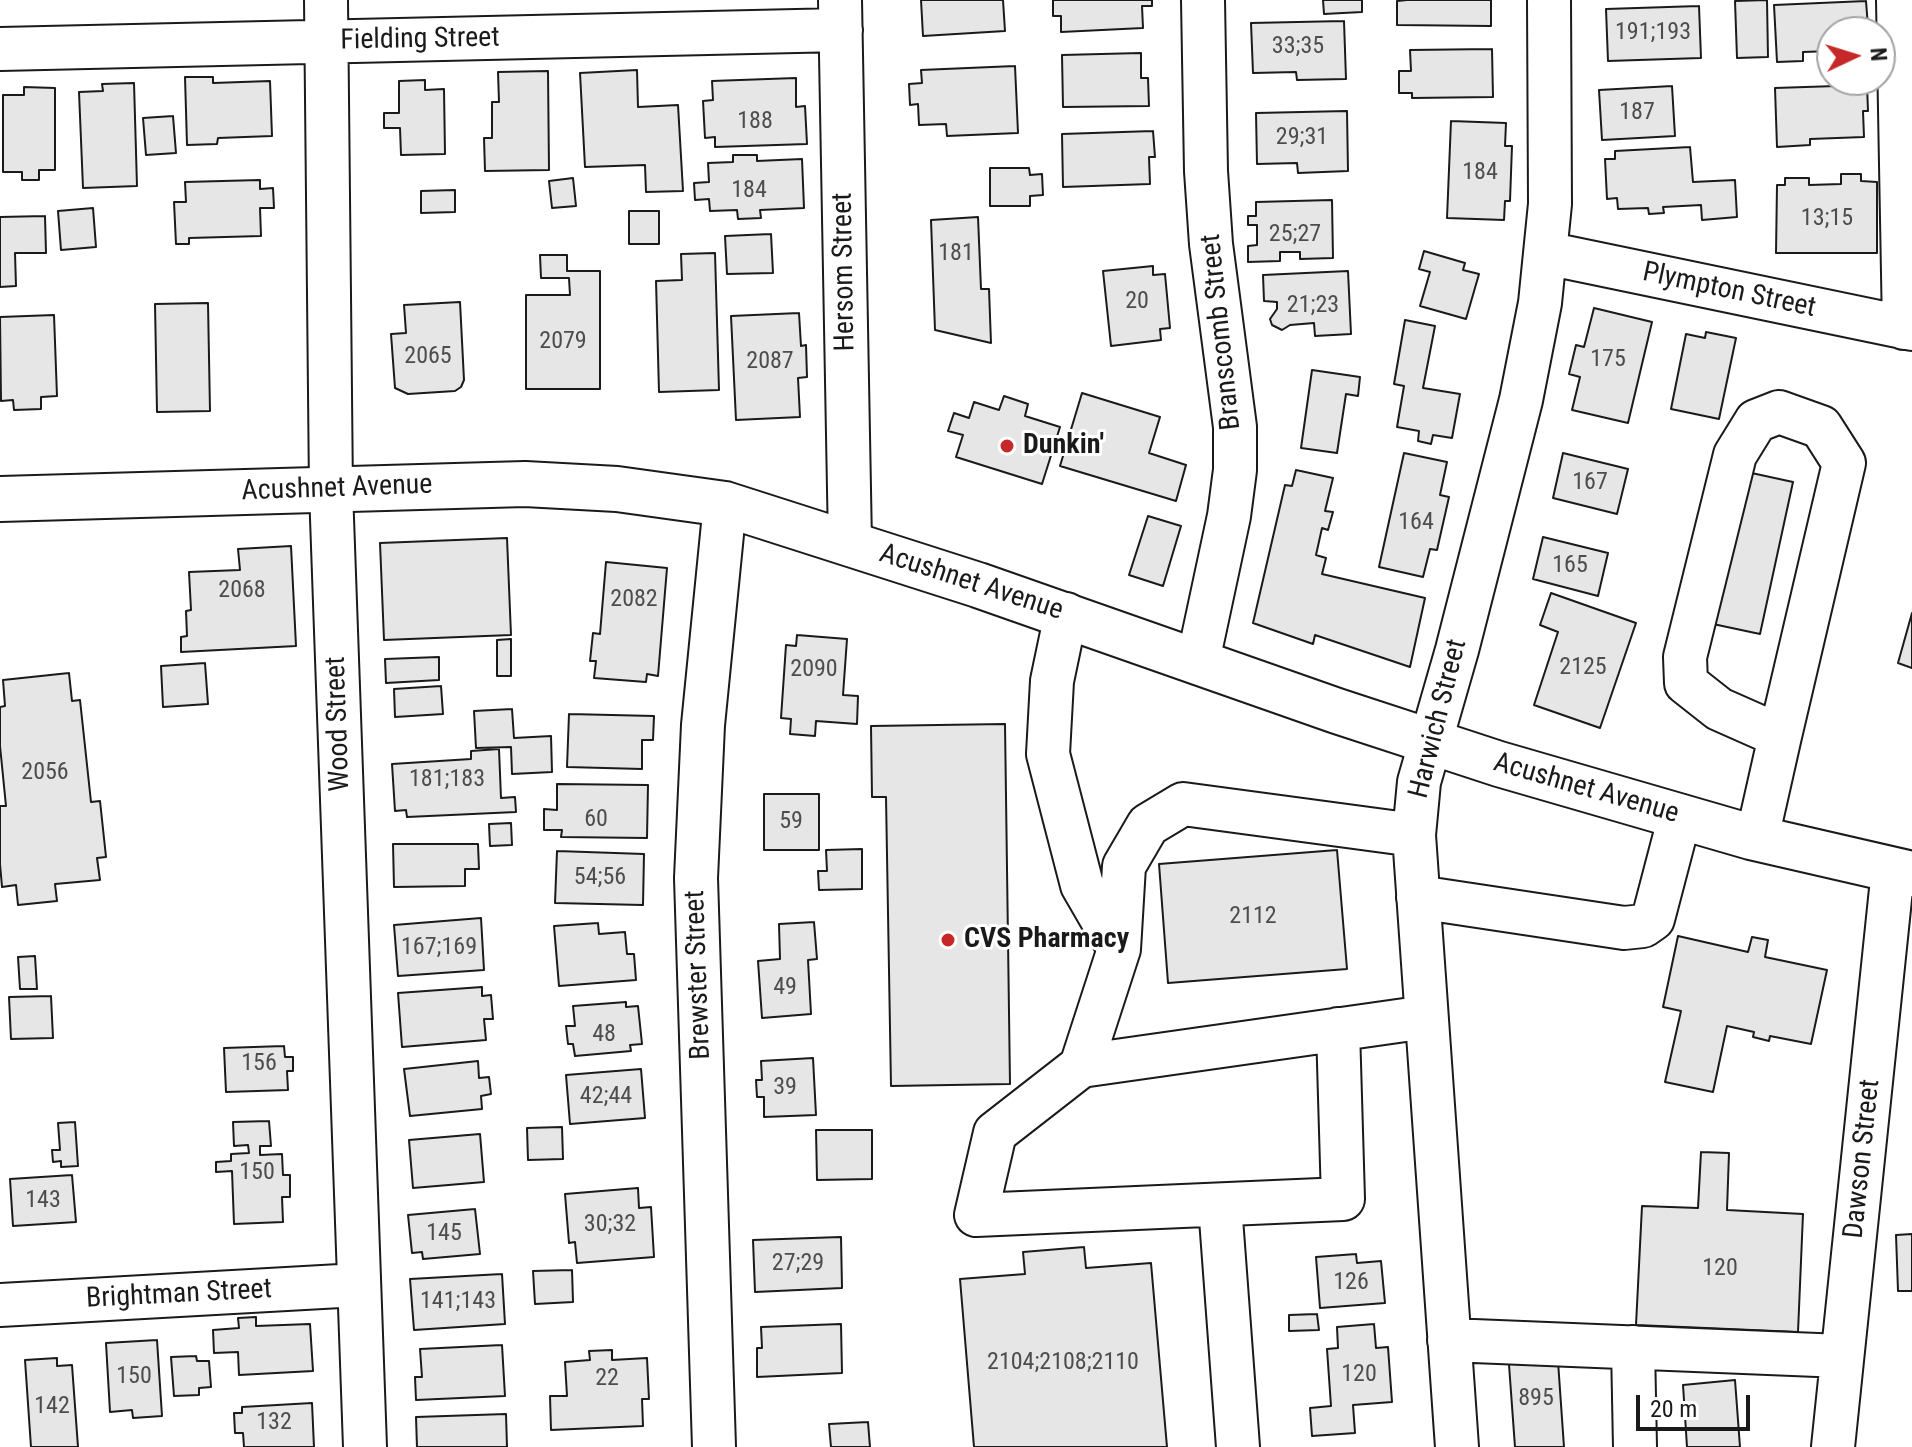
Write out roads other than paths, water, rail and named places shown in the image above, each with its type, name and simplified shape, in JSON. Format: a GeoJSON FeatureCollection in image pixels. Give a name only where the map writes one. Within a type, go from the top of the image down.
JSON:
{"type":"FeatureCollection","features":[{"type":"Feature","properties":{"kind":"main road","name":"Acushnet Avenue"},"geometry":{"type":"LineString","coordinates":[[0,499],[437,485],[569,485],[665,494],[725,504],[1066,614],[1431,742],[1757,838],[1903,872]]}},
{"type":"Feature","properties":{"kind":"street","name":"Wood Street"},"geometry":{"type":"LineString","coordinates":[[326,0],[331,490],[365,1447]]}},
{"type":"Feature","properties":{"kind":"street","name":"Branscomb Street"},"geometry":{"type":"LineString","coordinates":[[1198,661],[1223,545],[1235,470],[1235,427],[1209,215],[1203,0]]}},
{"type":"Feature","properties":{"kind":"street","name":"Harwich Street"},"geometry":{"type":"LineString","coordinates":[[1457,1447],[1414,835],[1419,782],[1531,354],[1550,204],[1549,0]]}},
{"type":"Feature","properties":{"kind":"street"},"geometry":{"type":"LineString","coordinates":[[1898,0],[1908,328]]}},
{"type":"Feature","properties":{"kind":"street","name":"Fielding Street"},"geometry":{"type":"LineString","coordinates":[[0,49],[326,42],[840,15]]}},
{"type":"Feature","properties":{"kind":"street","name":"Hersom Street"},"geometry":{"type":"LineString","coordinates":[[840,15],[850,543]]}},
{"type":"Feature","properties":{"kind":"street","name":"Plympton Street"},"geometry":{"type":"LineString","coordinates":[[1546,253],[1908,328]]}},
{"type":"Feature","properties":{"kind":"street"},"geometry":{"type":"LineString","coordinates":[[1757,838],[1844,463],[1821,427],[1779,412],[1756,421],[1735,455],[1685,657],[1686,683],[1719,709],[1780,736]]}},
{"type":"Feature","properties":{"kind":"street","name":"Brewster Street"},"geometry":{"type":"LineString","coordinates":[[714,1447],[696,878],[703,725],[725,504]]}},
{"type":"Feature","properties":{"kind":"street"},"geometry":{"type":"LineString","coordinates":[[1066,614],[1052,681],[1048,754],[1082,885],[1119,949]]}},
{"type":"Feature","properties":{"kind":"street"},"geometry":{"type":"LineString","coordinates":[[1081,1066],[1119,949],[1124,866],[1148,825],[1183,804],[1414,835]]}},
{"type":"Feature","properties":{"kind":"street"},"geometry":{"type":"LineString","coordinates":[[1418,897],[1624,928],[1643,926],[1653,919],[1680,816]]}},
{"type":"Feature","properties":{"kind":"street","name":"Dawson Street"},"geometry":{"type":"LineString","coordinates":[[1833,1447],[1903,872]]}},
{"type":"Feature","properties":{"kind":"street"},"geometry":{"type":"LineString","coordinates":[[1338,1029],[1343,1199],[976,1215],[995,1133],[1081,1066],[1338,1029],[1426,1017]]}},
{"type":"Feature","properties":{"kind":"street"},"geometry":{"type":"LineString","coordinates":[[1220,1205],[1238,1447]]}},
{"type":"Feature","properties":{"kind":"street","name":"Brightman Street"},"geometry":{"type":"LineString","coordinates":[[0,1305],[358,1285]]}},
{"type":"Feature","properties":{"kind":"street"},"geometry":{"type":"LineString","coordinates":[[1449,1340],[1842,1356]]}},
{"type":"Feature","properties":{"kind":"street"},"geometry":{"type":"LineString","coordinates":[[1633,1347],[1635,1447]]}},
{"type":"Feature","properties":{"kind":"place","name":"Dunkin'"},"geometry":{"type":"Point","coordinates":[1007,446]}},
{"type":"Feature","properties":{"kind":"place","name":"CVS Pharmacy"},"geometry":{"type":"Point","coordinates":[948,940]}}]}
